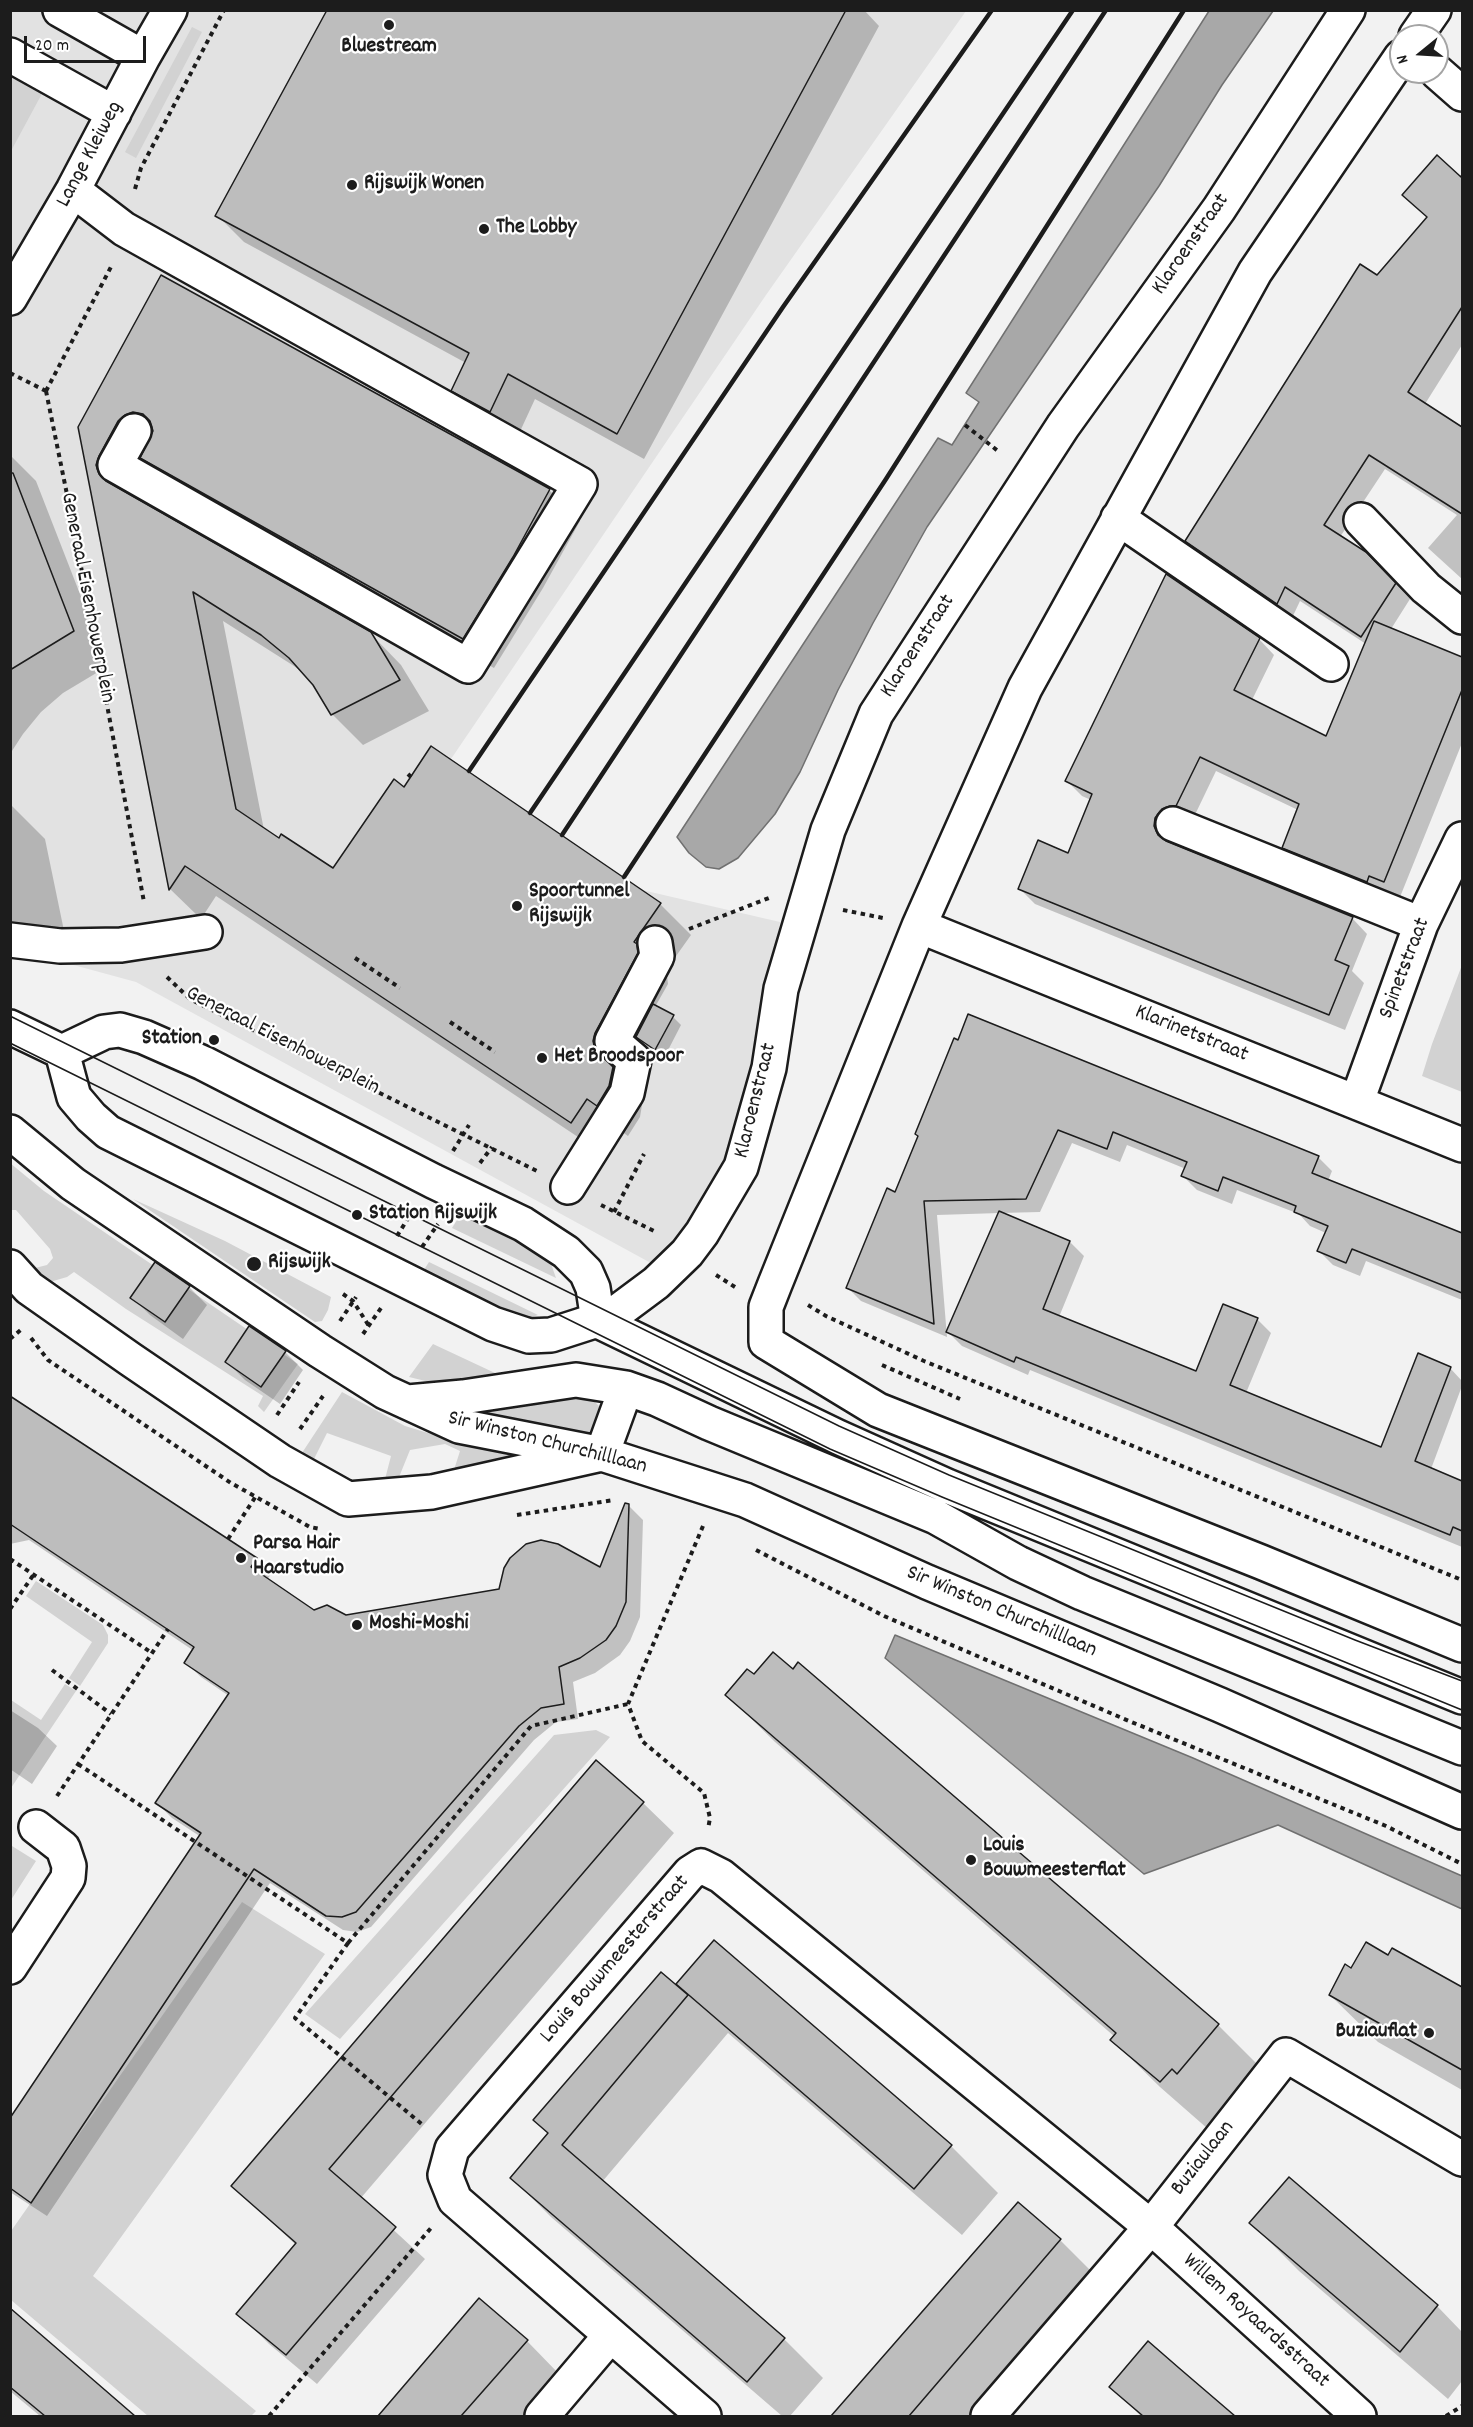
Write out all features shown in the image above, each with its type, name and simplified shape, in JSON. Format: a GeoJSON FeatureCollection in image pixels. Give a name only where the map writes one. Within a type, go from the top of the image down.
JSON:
{"type":"FeatureCollection","features":[{"type":"Feature","properties":{"kind":"street"},"geometry":{"type":"LineString","coordinates":[[60,10],[143,57]]}},
{"type":"Feature","properties":{"kind":"street","name":"Lange Kleiweg"},"geometry":{"type":"LineString","coordinates":[[10,298],[73,190],[170,10]]}},
{"type":"Feature","properties":{"kind":"street","name":"Klaroenstraat"},"geometry":{"type":"LineString","coordinates":[[598,1322],[613,1315],[656,1283],[687,1253],[702,1233],[741,1167],[768,1068],[781,989],[828,830],[876,714],[1063,426],[1219,209],[1348,10]]}},
{"type":"Feature","properties":{"kind":"street"},"geometry":{"type":"LineString","coordinates":[[1424,24],[1434,10]]}},
{"type":"Feature","properties":{"kind":"street"},"geometry":{"type":"LineString","coordinates":[[10,55],[114,113]]}},
{"type":"Feature","properties":{"kind":"street"},"geometry":{"type":"LineString","coordinates":[[1389,75],[1255,272],[1025,688],[919,926],[770,1295],[766,1342],[878,1410],[1261,1562],[1462,1645]]}},
{"type":"Feature","properties":{"kind":"street"},"geometry":{"type":"LineString","coordinates":[[1449,83],[1462,94]]}},
{"type":"Feature","properties":{"kind":"street"},"geometry":{"type":"LineString","coordinates":[[73,190],[124,229],[580,483],[468,666],[115,465],[134,431]]}},
{"type":"Feature","properties":{"kind":"street"},"geometry":{"type":"LineString","coordinates":[[1118,518],[1331,664]]}},
{"type":"Feature","properties":{"kind":"street"},"geometry":{"type":"LineString","coordinates":[[1361,520],[1426,588],[1462,617]]}},
{"type":"Feature","properties":{"kind":"street"},"geometry":{"type":"LineString","coordinates":[[1173,824],[1421,924]]}},
{"type":"Feature","properties":{"kind":"street","name":"Spinetstraat"},"geometry":{"type":"LineString","coordinates":[[1356,1101],[1421,924],[1462,839]]}},
{"type":"Feature","properties":{"kind":"street","name":"Klarinetstraat"},"geometry":{"type":"LineString","coordinates":[[919,926],[1462,1145]]}},
{"type":"Feature","properties":{"kind":"street"},"geometry":{"type":"LineString","coordinates":[[10,940],[60,946],[121,945],[205,932]]}},
{"type":"Feature","properties":{"kind":"street"},"geometry":{"type":"LineString","coordinates":[[568,1187],[627,1093],[634,1060],[612,1041],[657,956],[655,943]]}},
{"type":"Feature","properties":{"kind":"street"},"geometry":{"type":"LineString","coordinates":[[10,1027],[62,1052],[74,1097],[108,1132],[493,1324],[529,1336],[551,1335],[598,1322],[838,1437],[947,1486],[1462,1697]]}},
{"type":"Feature","properties":{"kind":"street"},"geometry":{"type":"LineString","coordinates":[[62,1052],[104,1032],[120,1030],[144,1036],[523,1224],[566,1252],[586,1272],[593,1288],[598,1322]]}},
{"type":"Feature","properties":{"kind":"street"},"geometry":{"type":"LineString","coordinates":[[10,1132],[74,1184],[320,1351],[385,1392],[408,1402]]}},
{"type":"Feature","properties":{"kind":"street"},"geometry":{"type":"LineString","coordinates":[[10,1267],[29,1288],[280,1461],[348,1499],[432,1492],[602,1454],[626,1388]]}},
{"type":"Feature","properties":{"kind":"street","name":"Sir Winston Churchilllaan"},"geometry":{"type":"LineString","coordinates":[[408,1402],[463,1397],[576,1380],[626,1388],[936,1517],[1018,1563],[1082,1593],[1462,1748]]}},
{"type":"Feature","properties":{"kind":"street","name":"Sir Winston Churchilllaan"},"geometry":{"type":"LineString","coordinates":[[408,1402],[459,1426],[602,1454],[745,1500],[927,1582],[1220,1705],[1462,1812]]}},
{"type":"Feature","properties":{"kind":"street"},"geometry":{"type":"LineString","coordinates":[[10,1968],[68,1878],[69,1866],[63,1848],[36,1827]]}},
{"type":"Feature","properties":{"kind":"street","name":"Louis Bouwmeesterstraat"},"geometry":{"type":"LineString","coordinates":[[455,2200],[445,2175],[452,2150],[690,1873],[701,1866],[721,1875],[1151,2227]]}},
{"type":"Feature","properties":{"kind":"street","name":"Buziaulaan"},"geometry":{"type":"LineString","coordinates":[[988,2416],[1151,2227],[1286,2055],[1462,2159]]}},
{"type":"Feature","properties":{"kind":"street"},"geometry":{"type":"LineString","coordinates":[[455,2200],[704,2416]]}},
{"type":"Feature","properties":{"kind":"street","name":"Willem Royaardsstraat"},"geometry":{"type":"LineString","coordinates":[[1151,2227],[1359,2416]]}},
{"type":"Feature","properties":{"kind":"street"},"geometry":{"type":"LineString","coordinates":[[542,2416],[610,2336]]}},
{"type":"Feature","properties":{"kind":"path","name":"Generaal Eisenhowerplein"},"geometry":{"type":"LineString","coordinates":[[10,373],[46,391],[151,942],[158,964],[172,984],[190,999],[666,1237],[705,1268],[826,1316],[924,1361],[1462,1580]]}},
{"type":"Feature","properties":{"kind":"path"},"geometry":{"type":"LineString","coordinates":[[965,424],[998,451]]}},
{"type":"Feature","properties":{"kind":"path"},"geometry":{"type":"LineString","coordinates":[[655,943],[776,895],[919,926]]}},
{"type":"Feature","properties":{"kind":"path"},"geometry":{"type":"LineString","coordinates":[[355,958],[400,988]]}},
{"type":"Feature","properties":{"kind":"path"},"geometry":{"type":"LineString","coordinates":[[450,1022],[495,1052]]}},
{"type":"Feature","properties":{"kind":"path"},"geometry":{"type":"LineString","coordinates":[[231,1483],[470,1125]]}},
{"type":"Feature","properties":{"kind":"path"},"geometry":{"type":"LineString","coordinates":[[614,1212],[644,1154]]}},
{"type":"Feature","properties":{"kind":"path"},"geometry":{"type":"LineString","coordinates":[[336,1289],[353,1301],[369,1326]]}},
{"type":"Feature","properties":{"kind":"path"},"geometry":{"type":"LineString","coordinates":[[17,1321],[48,1360],[231,1483],[256,1497],[228,1539]]}},
{"type":"Feature","properties":{"kind":"path"},"geometry":{"type":"LineString","coordinates":[[10,1339],[23,1328]]}},
{"type":"Feature","properties":{"kind":"path"},"geometry":{"type":"LineString","coordinates":[[701,1866],[710,1818],[704,1793],[642,1741],[628,1704],[704,1523]]}},
{"type":"Feature","properties":{"kind":"path"},"geometry":{"type":"LineString","coordinates":[[747,1545],[884,1616],[1129,1721],[1386,1826],[1462,1864]]}},
{"type":"Feature","properties":{"kind":"path"},"geometry":{"type":"LineString","coordinates":[[10,1559],[152,1653]]}},
{"type":"Feature","properties":{"kind":"path"},"geometry":{"type":"LineString","coordinates":[[10,1609],[34,1574]]}},
{"type":"Feature","properties":{"kind":"path"},"geometry":{"type":"LineString","coordinates":[[36,1827],[168,1629]]}},
{"type":"Feature","properties":{"kind":"path"},"geometry":{"type":"LineString","coordinates":[[52,1670],[111,1714]]}},
{"type":"Feature","properties":{"kind":"path"},"geometry":{"type":"LineString","coordinates":[[452,2150],[295,2018],[348,1943],[531,1726],[628,1704]]}},
{"type":"Feature","properties":{"kind":"path"},"geometry":{"type":"LineString","coordinates":[[78,1764],[348,1943]]}},
{"type":"Feature","properties":{"kind":"path"},"geometry":{"type":"LineString","coordinates":[[269,2416],[455,2200]]}},
{"type":"Feature","properties":{"kind":"path"},"geometry":{"type":"LineString","coordinates":[[1446,2416],[1462,2406]]}},
{"type":"Feature","properties":{"kind":"shaded area"},"geometry":{"type":"Polygon","coordinates":[[[10,11],[966,11],[766,295],[451,759],[642,890],[780,922],[754,1116],[660,1268],[136,982],[11,948],[10,11]]]}},
{"type":"Feature","properties":{"kind":"shaded area"},"geometry":{"type":"Polygon","coordinates":[[[1209,11],[1273,11],[1222,85],[1159,186],[927,527],[873,623],[838,690],[800,772],[775,814],[738,858],[719,869],[706,867],[689,853],[677,837],[938,438],[952,445],[979,402],[966,393],[1209,11]]]}},
{"type":"Feature","properties":{"kind":"shaded area"},"geometry":{"type":"Polygon","coordinates":[[[192,27],[202,32],[136,158],[125,152],[192,27]]]}},
{"type":"Feature","properties":{"kind":"shaded area"},"geometry":{"type":"Polygon","coordinates":[[[11,70],[45,88],[11,151],[11,70]]]}},
{"type":"Feature","properties":{"kind":"shaded area"},"geometry":{"type":"Polygon","coordinates":[[[1462,965],[1462,1092],[1422,1076],[1462,965]]]}},
{"type":"Feature","properties":{"kind":"shaded area"},"geometry":{"type":"Polygon","coordinates":[[[10,1163],[44,1191],[298,1364],[264,1412],[258,1406],[263,1396],[126,1309],[74,1272],[67,1277],[36,1286],[31,1269],[47,1265],[53,1258],[50,1249],[16,1210],[11,1210],[10,1163]]]}},
{"type":"Feature","properties":{"kind":"shaded area"},"geometry":{"type":"Polygon","coordinates":[[[133,1199],[225,1241],[331,1297],[322,1321],[315,1322],[133,1199]]]}},
{"type":"Feature","properties":{"kind":"shaded area"},"geometry":{"type":"Polygon","coordinates":[[[462,1212],[541,1251],[549,1258],[556,1278],[452,1228],[462,1212]]]}},
{"type":"Feature","properties":{"kind":"shaded area"},"geometry":{"type":"Polygon","coordinates":[[[429,1262],[538,1315],[520,1321],[420,1276],[429,1262]]]}},
{"type":"Feature","properties":{"kind":"shaded area"},"geometry":{"type":"Polygon","coordinates":[[[433,1344],[510,1380],[438,1384],[409,1377],[433,1344]]]}},
{"type":"Feature","properties":{"kind":"shaded area"},"geometry":{"type":"Polygon","coordinates":[[[342,1392],[405,1426],[428,1433],[536,1452],[453,1473],[460,1451],[445,1444],[410,1450],[397,1482],[384,1483],[391,1456],[327,1433],[313,1461],[298,1459],[342,1392]]]}},
{"type":"Feature","properties":{"kind":"shaded area"},"geometry":{"type":"Polygon","coordinates":[[[581,1398],[593,1400],[603,1410],[601,1445],[453,1409],[581,1398]]]}},
{"type":"Feature","properties":{"kind":"shaded area"},"geometry":{"type":"Polygon","coordinates":[[[36,1581],[103,1625],[108,1635],[108,1643],[80,1686],[69,1678],[92,1642],[26,1596],[36,1581]]]}},
{"type":"Feature","properties":{"kind":"shaded area"},"geometry":{"type":"Polygon","coordinates":[[[895,1635],[1193,1758],[1462,1876],[1462,1909],[1278,1825],[1144,1874],[885,1658],[895,1635]]]}},
{"type":"Feature","properties":{"kind":"shaded area"},"geometry":{"type":"Polygon","coordinates":[[[65,1684],[76,1691],[11,1788],[11,1700],[41,1720],[65,1684]]]}},
{"type":"Feature","properties":{"kind":"shaded area"},"geometry":{"type":"Polygon","coordinates":[[[596,1730],[610,1737],[340,2039],[305,2014],[554,1735],[596,1730]]]}},
{"type":"Feature","properties":{"kind":"shaded area"},"geometry":{"type":"Polygon","coordinates":[[[12,1846],[36,1861],[11,1900],[10,1847],[12,1846]]]}},
{"type":"Feature","properties":{"kind":"shaded area"},"geometry":{"type":"Polygon","coordinates":[[[242,1902],[325,1954],[93,2276],[256,2411],[251,2416],[148,2416],[11,2300],[11,2231],[242,1902]]]}},
{"type":"Feature","properties":{"kind":"building","name":"The Lobby"},"geometry":{"type":"Polygon","coordinates":[[[327,10],[846,10],[617,434],[508,374],[490,412],[451,391],[469,353],[215,216],[327,10]]]}},
{"type":"Feature","properties":{"kind":"building"},"geometry":{"type":"Polygon","coordinates":[[[1437,155],[1461,177],[1462,174],[1462,307],[1408,392],[1462,427],[1462,514],[1369,455],[1324,525],[1366,552],[1396,583],[1361,637],[1285,587],[1277,604],[1185,541],[1360,264],[1377,275],[1427,217],[1402,195],[1437,155]]]}},
{"type":"Feature","properties":{"kind":"building"},"geometry":{"type":"Polygon","coordinates":[[[161,275],[550,489],[513,557],[463,639],[140,458],[153,431],[150,421],[143,414],[133,412],[118,421],[96,465],[99,474],[106,481],[371,632],[400,680],[331,715],[313,685],[289,658],[261,635],[193,592],[236,809],[279,838],[281,834],[333,868],[394,779],[404,787],[431,746],[661,903],[634,942],[637,944],[638,953],[595,1033],[593,1041],[595,1049],[613,1067],[609,1086],[597,1106],[587,1099],[571,1123],[185,866],[169,890],[78,427],[161,275]]]}},
{"type":"Feature","properties":{"kind":"building"},"geometry":{"type":"Polygon","coordinates":[[[10,473],[13,473],[74,631],[10,670],[10,473]]]}},
{"type":"Feature","properties":{"kind":"building"},"geometry":{"type":"Polygon","coordinates":[[[1166,574],[1260,638],[1234,690],[1326,736],[1374,621],[1462,657],[1462,690],[1384,882],[1369,876],[1367,882],[1282,848],[1299,804],[1200,757],[1176,806],[1162,809],[1155,818],[1154,826],[1158,835],[1166,841],[1353,917],[1335,960],[1349,966],[1329,1015],[1018,889],[1038,840],[1068,853],[1092,794],[1065,781],[1166,574]]]}},
{"type":"Feature","properties":{"kind":"building"},"geometry":{"type":"Polygon","coordinates":[[[653,1004],[674,1015],[655,1050],[636,1037],[653,1004]]]}},
{"type":"Feature","properties":{"kind":"building"},"geometry":{"type":"Polygon","coordinates":[[[968,1014],[1319,1156],[1312,1173],[1462,1233],[1462,1293],[1352,1249],[1346,1263],[1317,1251],[1328,1226],[1294,1212],[1296,1206],[1223,1177],[1218,1191],[1181,1176],[1187,1162],[1113,1132],[1107,1149],[1058,1130],[1026,1199],[924,1201],[934,1324],[846,1288],[887,1188],[895,1192],[918,1136],[915,1134],[954,1038],[958,1040],[968,1014]]]}},
{"type":"Feature","properties":{"kind":"building"},"geometry":{"type":"Polygon","coordinates":[[[999,1211],[1070,1241],[1043,1309],[1196,1371],[1223,1304],[1258,1318],[1230,1385],[1381,1447],[1418,1353],[1451,1367],[1415,1461],[1462,1481],[1462,1531],[1453,1527],[1450,1535],[1016,1357],[1014,1362],[946,1332],[999,1211]]]}},
{"type":"Feature","properties":{"kind":"building"},"geometry":{"type":"Polygon","coordinates":[[[155,1262],[190,1286],[165,1322],[130,1298],[155,1262]]]}},
{"type":"Feature","properties":{"kind":"building"},"geometry":{"type":"Polygon","coordinates":[[[249,1326],[286,1351],[261,1387],[225,1362],[249,1326]]]}},
{"type":"Feature","properties":{"kind":"building"},"geometry":{"type":"Polygon","coordinates":[[[10,1396],[257,1558],[251,1567],[314,1610],[327,1605],[346,1615],[499,1589],[504,1568],[510,1558],[526,1544],[541,1540],[558,1544],[600,1567],[625,1503],[629,1504],[626,1602],[616,1626],[606,1640],[580,1658],[559,1667],[564,1704],[541,1708],[519,1726],[356,1912],[342,1917],[326,1916],[254,1869],[31,2203],[10,2188],[10,2118],[201,1833],[155,1803],[229,1693],[184,1663],[194,1647],[10,1524],[10,1396]]]}},
{"type":"Feature","properties":{"kind":"building","name":"Louis Bouwmeesterflat"},"geometry":{"type":"Polygon","coordinates":[[[773,1652],[793,1669],[798,1662],[1219,2024],[1177,2074],[1172,2069],[1160,2082],[1110,2040],[1116,2033],[725,1695],[747,1669],[754,1674],[773,1652]]]}},
{"type":"Feature","properties":{"kind":"building"},"geometry":{"type":"Polygon","coordinates":[[[596,1760],[644,1802],[329,2169],[396,2227],[286,2355],[236,2314],[296,2243],[231,2186],[596,1760]]]}},
{"type":"Feature","properties":{"kind":"building"},"geometry":{"type":"Polygon","coordinates":[[[714,1940],[952,2145],[914,2189],[676,1984],[714,1940]]]}},
{"type":"Feature","properties":{"kind":"building","name":"Buziauflat"},"geometry":{"type":"Polygon","coordinates":[[[1366,1942],[1388,1955],[1392,1948],[1462,1987],[1462,2070],[1329,1995],[1345,1964],[1351,1968],[1366,1942]]]}},
{"type":"Feature","properties":{"kind":"building"},"geometry":{"type":"Polygon","coordinates":[[[661,1972],[688,1995],[562,2145],[785,2338],[747,2382],[510,2178],[548,2133],[533,2120],[661,1972]]]}},
{"type":"Feature","properties":{"kind":"building"},"geometry":{"type":"Polygon","coordinates":[[[1289,2177],[1438,2305],[1400,2352],[1249,2223],[1289,2177]]]}},
{"type":"Feature","properties":{"kind":"building"},"geometry":{"type":"Polygon","coordinates":[[[1018,2202],[1061,2239],[909,2416],[831,2416],[1018,2202]]]}},
{"type":"Feature","properties":{"kind":"building"},"geometry":{"type":"Polygon","coordinates":[[[479,2298],[528,2340],[461,2416],[378,2416],[479,2298]]]}},
{"type":"Feature","properties":{"kind":"building"},"geometry":{"type":"Polygon","coordinates":[[[10,2308],[135,2416],[45,2416],[10,2387],[10,2308]]]}},
{"type":"Feature","properties":{"kind":"building"},"geometry":{"type":"Polygon","coordinates":[[[1148,2341],[1235,2416],[1143,2416],[1109,2387],[1148,2341]]]}},
{"type":"Feature","properties":{"kind":"tram line"},"geometry":{"type":"LineString","coordinates":[[10,1016],[839,1426],[949,1475],[1355,1640],[1462,1681]]}},
{"type":"Feature","properties":{"kind":"tram line"},"geometry":{"type":"LineString","coordinates":[[10,1043],[830,1449],[1462,1710]]}},
{"type":"Feature","properties":{"kind":"railway"},"geometry":{"type":"LineString","coordinates":[[469,771],[783,307],[992,10]]}},
{"type":"Feature","properties":{"kind":"railway"},"geometry":{"type":"LineString","coordinates":[[530,813],[1073,10]]}},
{"type":"Feature","properties":{"kind":"railway"},"geometry":{"type":"LineString","coordinates":[[562,835],[1106,10]]}},
{"type":"Feature","properties":{"kind":"railway"},"geometry":{"type":"LineString","coordinates":[[624,877],[886,479],[1184,10]]}},
{"type":"Feature","properties":{"kind":"place","name":"Bluestream"},"geometry":{"type":"Point","coordinates":[389,25]}},
{"type":"Feature","properties":{"kind":"place","name":"Rijswijk Wonen"},"geometry":{"type":"Point","coordinates":[352,185]}},
{"type":"Feature","properties":{"kind":"place","name":"The Lobby"},"geometry":{"type":"Point","coordinates":[484,229]}},
{"type":"Feature","properties":{"kind":"place","name":"Spoortunnel Rijswijk"},"geometry":{"type":"Point","coordinates":[517,906]}},
{"type":"Feature","properties":{"kind":"place","name":"Station"},"geometry":{"type":"Point","coordinates":[214,1040]}},
{"type":"Feature","properties":{"kind":"place","name":"Het Broodspoor"},"geometry":{"type":"Point","coordinates":[542,1058]}},
{"type":"Feature","properties":{"kind":"place","name":"Station Rijswijk"},"geometry":{"type":"Point","coordinates":[357,1215]}},
{"type":"Feature","properties":{"kind":"place","name":"Rijswijk"},"geometry":{"type":"Point","coordinates":[254,1264]}},
{"type":"Feature","properties":{"kind":"place","name":"Parsa Hair Haarstudio"},"geometry":{"type":"Point","coordinates":[241,1558]}},
{"type":"Feature","properties":{"kind":"place","name":"Moshi-Moshi"},"geometry":{"type":"Point","coordinates":[357,1625]}},
{"type":"Feature","properties":{"kind":"place","name":"Louis Bouwmeesterflat"},"geometry":{"type":"Point","coordinates":[971,1860]}},
{"type":"Feature","properties":{"kind":"place","name":"Buziauflat"},"geometry":{"type":"Point","coordinates":[1429,2033]}}]}
